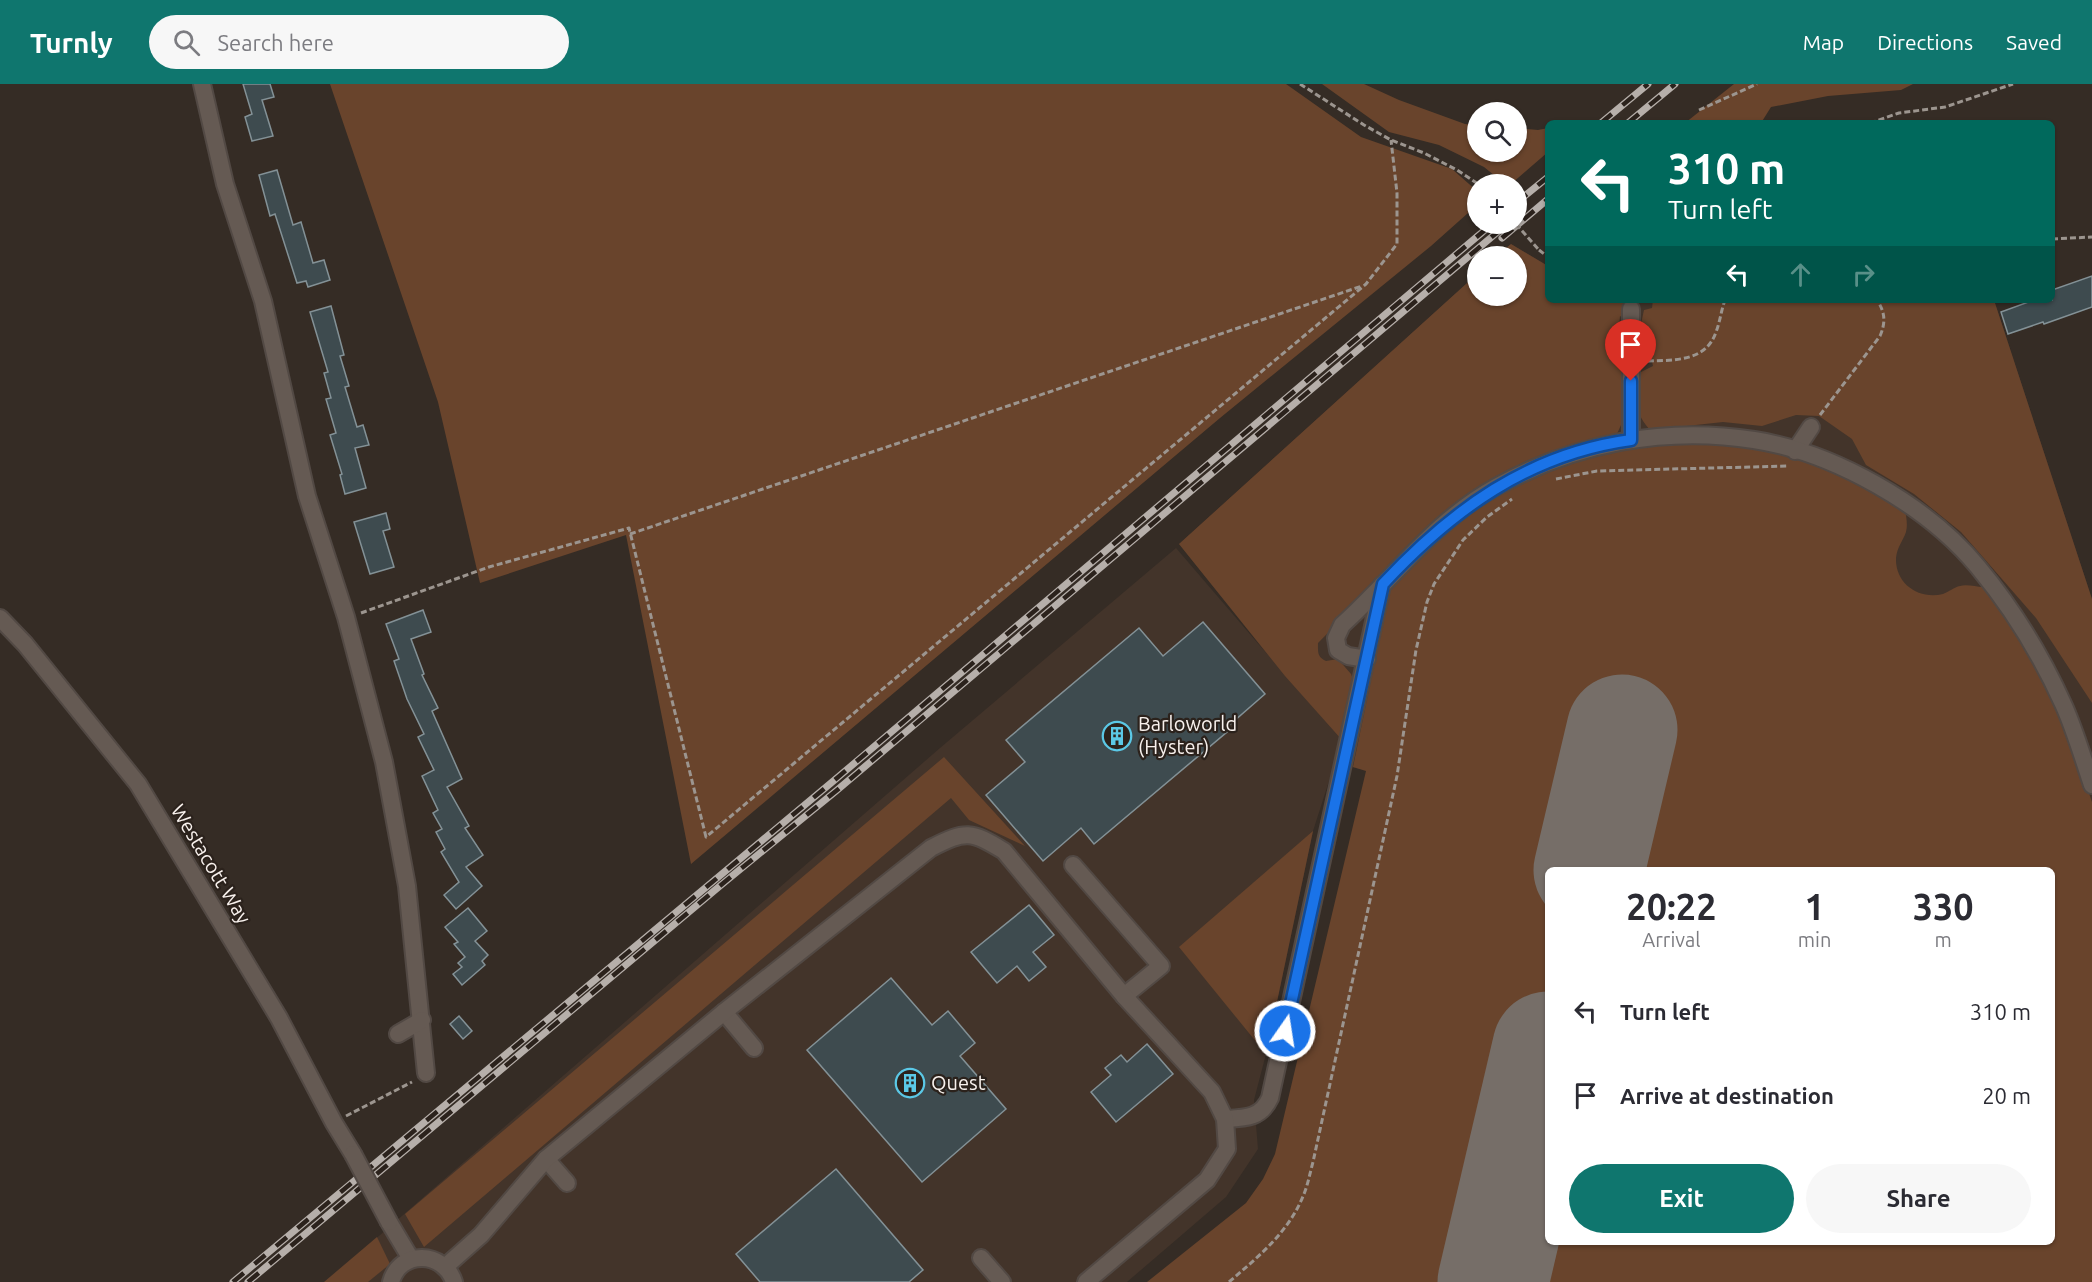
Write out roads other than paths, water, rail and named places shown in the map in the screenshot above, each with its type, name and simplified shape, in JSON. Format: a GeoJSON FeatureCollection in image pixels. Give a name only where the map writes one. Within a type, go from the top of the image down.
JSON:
{"type":"FeatureCollection","features":[{"type":"Feature","properties":{"kind":"street"},"geometry":{"type":"LineString","coordinates":[[202,84],[225,184],[263,301],[307,496],[346,617],[384,762],[407,886],[426,1073]]}},
{"type":"Feature","properties":{"kind":"street"},"geometry":{"type":"LineString","coordinates":[[1631,309],[1640,362],[1631,440]]}},
{"type":"Feature","properties":{"kind":"street"},"geometry":{"type":"LineString","coordinates":[[1793,458],[1811,427]]}},
{"type":"Feature","properties":{"kind":"street"},"geometry":{"type":"LineString","coordinates":[[1367,659],[1342,654],[1336,645],[1336,638],[1342,625],[1429,537],[1464,508],[1495,487],[1534,468],[1579,451],[1631,440],[1691,436],[1739,438],[1774,444],[1793,458],[1849,471],[1894,495],[1947,535],[1978,568],[2014,619],[2056,689],[2074,731],[2092,785]]}},
{"type":"Feature","properties":{"kind":"street"},"geometry":{"type":"LineString","coordinates":[[1225,1119],[1255,1115],[1265,1109],[1270,1098],[1383,584]]}},
{"type":"Feature","properties":{"kind":"street","name":"Westacott Way"},"geometry":{"type":"LineString","coordinates":[[0,618],[25,644],[138,784],[279,1018],[334,1123],[411,1259]]}},
{"type":"Feature","properties":{"kind":"street"},"geometry":{"type":"LineString","coordinates":[[446,1266],[481,1235],[546,1159],[724,1012],[931,848],[955,836],[979,836],[1004,850],[1124,996],[1212,1092],[1225,1119],[1227,1149],[1207,1180],[1086,1282]]}},
{"type":"Feature","properties":{"kind":"street"},"geometry":{"type":"LineString","coordinates":[[1073,865],[1161,966],[1124,996]]}},
{"type":"Feature","properties":{"kind":"street"},"geometry":{"type":"LineString","coordinates":[[724,1012],[754,1048]]}},
{"type":"Feature","properties":{"kind":"street"},"geometry":{"type":"LineString","coordinates":[[398,1034],[422,1020]]}},
{"type":"Feature","properties":{"kind":"street"},"geometry":{"type":"LineString","coordinates":[[546,1159],[567,1183]]}},
{"type":"Feature","properties":{"kind":"street"},"geometry":{"type":"LineString","coordinates":[[391,1282],[396,1270],[411,1259],[423,1257],[435,1259],[446,1266],[454,1282]]}},
{"type":"Feature","properties":{"kind":"street"},"geometry":{"type":"LineString","coordinates":[[981,1258],[1002,1282]]}},
{"type":"Feature","properties":{"kind":"railway"},"geometry":{"type":"LineString","coordinates":[[1605,120],[1648,84]]}},
{"type":"Feature","properties":{"kind":"railway"},"geometry":{"type":"LineString","coordinates":[[1632,120],[1675,84]]}},
{"type":"Feature","properties":{"kind":"railway"},"geometry":{"type":"LineString","coordinates":[[1527,194],[1545,179]]}},
{"type":"Feature","properties":{"kind":"railway"},"geometry":{"type":"LineString","coordinates":[[1502,238],[1545,202]]}},
{"type":"Feature","properties":{"kind":"railway"},"geometry":{"type":"LineString","coordinates":[[233,1282],[831,783],[1480,234]]}},
{"type":"Feature","properties":{"kind":"railway"},"geometry":{"type":"LineString","coordinates":[[248,1282],[836,791],[1495,234]]}},
{"type":"Feature","properties":{"kind":"place","name":"Barloworld (Hyster)"},"geometry":{"type":"Point","coordinates":[1117,736]}},
{"type":"Feature","properties":{"kind":"place","name":"Quest"},"geometry":{"type":"Point","coordinates":[910,1083]}}]}
